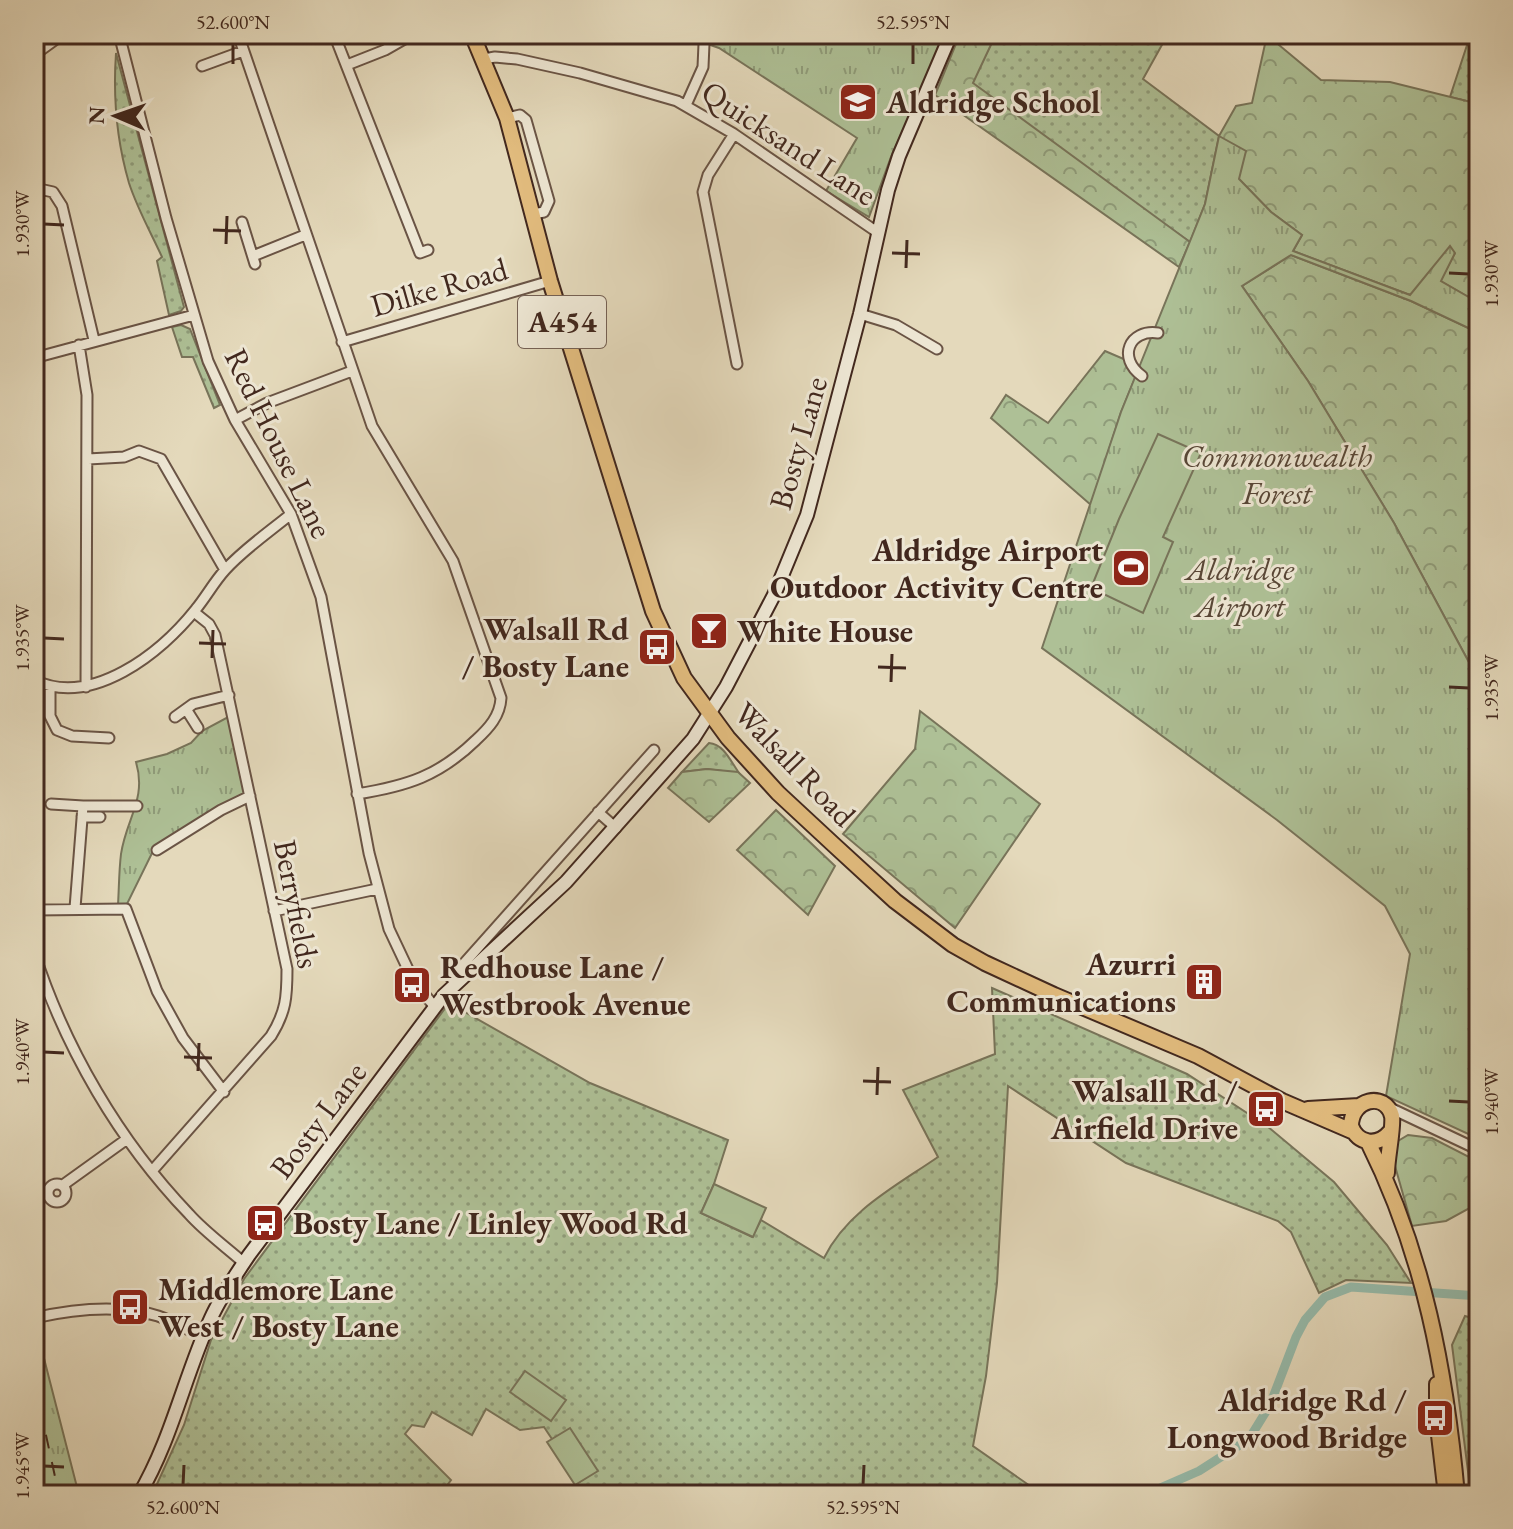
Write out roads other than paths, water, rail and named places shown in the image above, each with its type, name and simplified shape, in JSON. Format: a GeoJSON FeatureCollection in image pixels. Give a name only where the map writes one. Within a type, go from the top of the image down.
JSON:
{"type":"FeatureCollection","features":[{"type":"Feature","properties":{"kind":"main road","name":"Walsall Road"},"geometry":{"type":"LineString","coordinates":[[472,34],[507,118],[550,281],[653,611],[684,678],[749,764],[895,901],[953,945],[1040,989],[1198,1056],[1282,1101],[1354,1132]]}},
{"type":"Feature","properties":{"kind":"main road","name":"Bosty Lane"},"geometry":{"type":"LineString","coordinates":[[139,1495],[173,1426],[203,1337],[221,1298],[244,1263],[444,995],[566,882],[616,828],[710,715],[774,595],[807,515],[860,314],[877,232],[899,156],[951,34]]}},
{"type":"Feature","properties":{"kind":"main road"},"geometry":{"type":"LineString","coordinates":[[1387,1180],[1386,1155],[1391,1130],[1391,1115],[1386,1106],[1372,1101],[1359,1106],[1352,1117],[1354,1132],[1368,1142],[1382,1140],[1391,1130]]}},
{"type":"Feature","properties":{"kind":"main road","name":"Walsall Road"},"geometry":{"type":"LineString","coordinates":[[1303,1109],[1359,1106]]}},
{"type":"Feature","properties":{"kind":"main road"},"geometry":{"type":"LineString","coordinates":[[1368,1142],[1387,1180],[1427,1298],[1450,1419],[1457,1495]]}},
{"type":"Feature","properties":{"kind":"main road"},"geometry":{"type":"LineString","coordinates":[[1437,1342],[1437,1418],[1446,1495]]}},
{"type":"Feature","properties":{"kind":"street"},"geometry":{"type":"LineString","coordinates":[[34,55],[63,34]]}},
{"type":"Feature","properties":{"kind":"street","name":"Red House Lane"},"geometry":{"type":"LineString","coordinates":[[119,34],[208,361],[235,420],[291,514],[321,597],[357,794],[377,889],[389,929],[414,982],[435,1007]]}},
{"type":"Feature","properties":{"kind":"street"},"geometry":{"type":"LineString","coordinates":[[238,34],[352,371],[382,445],[453,561],[501,698],[497,716],[456,760],[416,781],[357,794]]}},
{"type":"Feature","properties":{"kind":"street"},"geometry":{"type":"LineString","coordinates":[[334,34],[362,93],[420,253],[428,250]]}},
{"type":"Feature","properties":{"kind":"street"},"geometry":{"type":"LineString","coordinates":[[347,65],[385,50],[413,34]]}},
{"type":"Feature","properties":{"kind":"street"},"geometry":{"type":"LineString","coordinates":[[686,105],[703,67],[704,44]]}},
{"type":"Feature","properties":{"kind":"street"},"geometry":{"type":"LineString","coordinates":[[202,66],[243,51]]}},
{"type":"Feature","properties":{"kind":"street","name":"Quicksand Lane"},"geometry":{"type":"LineString","coordinates":[[484,59],[508,57],[580,73],[665,96],[686,105],[734,134],[877,232]]}},
{"type":"Feature","properties":{"kind":"street"},"geometry":{"type":"LineString","coordinates":[[734,134],[708,175],[703,192],[739,350],[737,364]]}},
{"type":"Feature","properties":{"kind":"street"},"geometry":{"type":"LineString","coordinates":[[34,193],[44,190],[53,192],[62,206],[94,340]]}},
{"type":"Feature","properties":{"kind":"street"},"geometry":{"type":"LineString","coordinates":[[242,222],[254,260],[305,235]]}},
{"type":"Feature","properties":{"kind":"street","name":"Dilke Road"},"geometry":{"type":"LineString","coordinates":[[342,342],[550,281]]}},
{"type":"Feature","properties":{"kind":"street"},"geometry":{"type":"LineString","coordinates":[[860,314],[896,325],[937,349]]}},
{"type":"Feature","properties":{"kind":"street"},"geometry":{"type":"LineString","coordinates":[[34,358],[194,315]]}},
{"type":"Feature","properties":{"kind":"street"},"geometry":{"type":"LineString","coordinates":[[1142,376],[1128,361],[1128,352],[1136,338],[1147,332],[1158,333]]}},
{"type":"Feature","properties":{"kind":"street"},"geometry":{"type":"LineString","coordinates":[[79,345],[87,395],[86,687]]}},
{"type":"Feature","properties":{"kind":"street"},"geometry":{"type":"LineString","coordinates":[[235,420],[267,403],[352,371]]}},
{"type":"Feature","properties":{"kind":"street"},"geometry":{"type":"LineString","coordinates":[[88,459],[124,457],[139,451],[161,459],[225,570]]}},
{"type":"Feature","properties":{"kind":"street"},"geometry":{"type":"LineString","coordinates":[[34,680],[50,688],[86,687],[102,683],[141,660],[194,612],[225,570],[291,514]]}},
{"type":"Feature","properties":{"kind":"street","name":"Berryfields"},"geometry":{"type":"LineString","coordinates":[[152,1171],[271,1036],[282,1017],[287,996],[287,969],[215,635],[209,624],[194,612]]}},
{"type":"Feature","properties":{"kind":"street"},"geometry":{"type":"LineString","coordinates":[[50,688],[50,716],[57,730],[72,736],[109,738]]}},
{"type":"Feature","properties":{"kind":"street"},"geometry":{"type":"LineString","coordinates":[[175,717],[202,700],[229,695]]}},
{"type":"Feature","properties":{"kind":"street"},"geometry":{"type":"LineString","coordinates":[[186,709],[198,728]]}},
{"type":"Feature","properties":{"kind":"street"},"geometry":{"type":"LineString","coordinates":[[96,749],[97,738]]}},
{"type":"Feature","properties":{"kind":"street"},"geometry":{"type":"LineString","coordinates":[[451,978],[598,812],[644,767],[654,750]]}},
{"type":"Feature","properties":{"kind":"street"},"geometry":{"type":"LineString","coordinates":[[157,850],[221,810],[250,796]]}},
{"type":"Feature","properties":{"kind":"street"},"geometry":{"type":"LineString","coordinates":[[51,804],[100,817]]}},
{"type":"Feature","properties":{"kind":"street"},"geometry":{"type":"LineString","coordinates":[[83,811],[137,806]]}},
{"type":"Feature","properties":{"kind":"street"},"geometry":{"type":"LineString","coordinates":[[75,908],[83,811]]}},
{"type":"Feature","properties":{"kind":"street"},"geometry":{"type":"LineString","coordinates":[[598,812],[616,828]]}},
{"type":"Feature","properties":{"kind":"street"},"geometry":{"type":"LineString","coordinates":[[274,911],[377,889]]}},
{"type":"Feature","properties":{"kind":"street"},"geometry":{"type":"LineString","coordinates":[[34,910],[126,909],[157,991],[183,1038],[224,1092]]}},
{"type":"Feature","properties":{"kind":"street"},"geometry":{"type":"LineString","coordinates":[[34,952],[74,1051],[127,1139],[190,1215],[244,1263]]}},
{"type":"Feature","properties":{"kind":"street"},"geometry":{"type":"LineString","coordinates":[[1386,1106],[1479,1150]]}},
{"type":"Feature","properties":{"kind":"street"},"geometry":{"type":"LineString","coordinates":[[1391,1130],[1416,1122]]}},
{"type":"Feature","properties":{"kind":"street"},"geometry":{"type":"LineString","coordinates":[[63,1185],[127,1139]]}},
{"type":"Feature","properties":{"kind":"street"},"geometry":{"type":"LineString","coordinates":[[38,1318],[97,1309],[132,1310],[161,1317],[203,1337]]}},
{"type":"Feature","properties":{"kind":"waterway"},"geometry":{"type":"LineString","coordinates":[[1144,1495],[1199,1471],[1249,1439],[1270,1405],[1305,1320],[1325,1297],[1351,1287],[1479,1296]]}},
{"type":"Feature","properties":{"kind":"railway"},"geometry":{"type":"LineString","coordinates":[[34,1380],[59,1495]]}},
{"type":"Feature","properties":{"kind":"place","name":"Aldridge School"},"geometry":{"type":"Point","coordinates":[858,102]}},
{"type":"Feature","properties":{"kind":"place","name":"Aldridge Airport Outdoor Activity Centre"},"geometry":{"type":"Point","coordinates":[1131,568]}},
{"type":"Feature","properties":{"kind":"place","name":"White House"},"geometry":{"type":"Point","coordinates":[709,631]}},
{"type":"Feature","properties":{"kind":"place","name":"Walsall Rd / Bosty Lane"},"geometry":{"type":"Point","coordinates":[657,647]}},
{"type":"Feature","properties":{"kind":"place","name":"Azurri Communications"},"geometry":{"type":"Point","coordinates":[1204,982]}},
{"type":"Feature","properties":{"kind":"place","name":"Redhouse Lane / Westbrook Avenue"},"geometry":{"type":"Point","coordinates":[412,985]}},
{"type":"Feature","properties":{"kind":"place","name":"Walsall Rd / Airfield Drive"},"geometry":{"type":"Point","coordinates":[1266,1109]}},
{"type":"Feature","properties":{"kind":"place","name":"Bosty Lane / Linley Wood Rd"},"geometry":{"type":"Point","coordinates":[265,1223]}},
{"type":"Feature","properties":{"kind":"place","name":"Middlemore Lane West / Bosty Lane"},"geometry":{"type":"Point","coordinates":[130,1307]}},
{"type":"Feature","properties":{"kind":"place","name":"Aldridge Rd / Longwood Bridge"},"geometry":{"type":"Point","coordinates":[1435,1418]}},
{"type":"Feature","properties":{"kind":"park label","name":"Commonwealth Forest"},"geometry":{"type":"Point","coordinates":[1277,474]}},
{"type":"Feature","properties":{"kind":"park label","name":"Aldridge Airport"},"geometry":{"type":"Point","coordinates":[1240,588]}}]}
